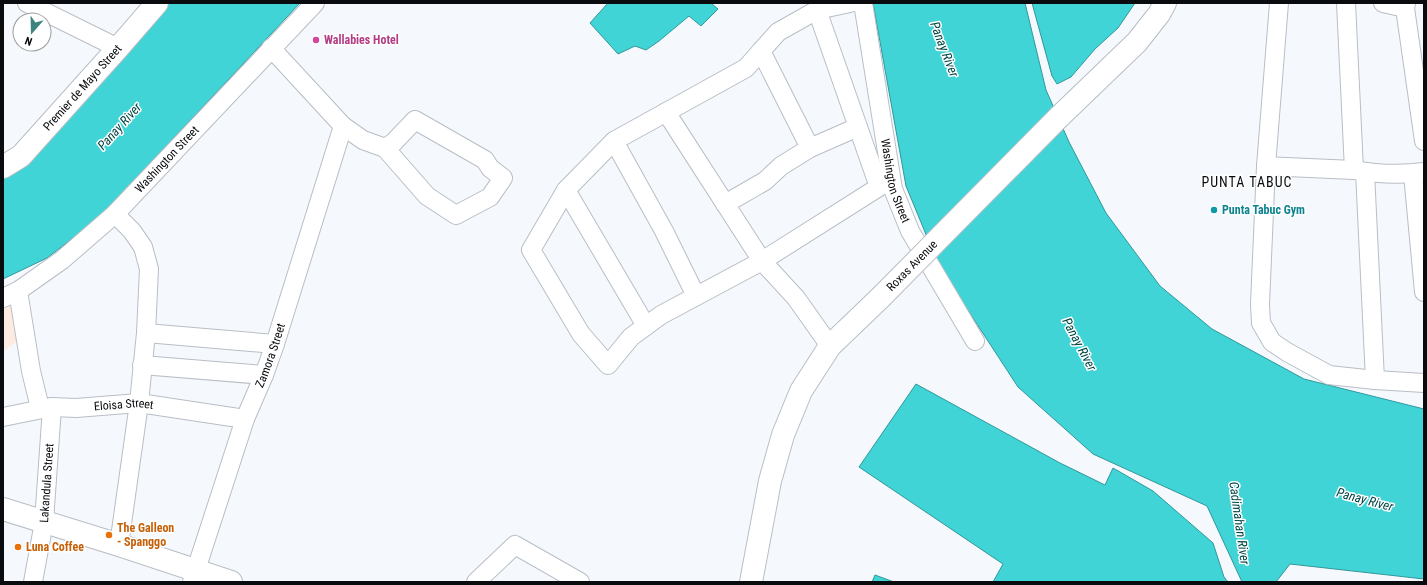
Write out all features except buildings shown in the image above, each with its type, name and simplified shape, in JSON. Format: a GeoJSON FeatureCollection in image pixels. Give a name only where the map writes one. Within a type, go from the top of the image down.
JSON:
{"type":"FeatureCollection","features":[{"type":"Feature","properties":{"kind":"main road","name":"Premier de Mayo Street"},"geometry":{"type":"LineString","coordinates":[[3,167],[21,156],[157,3]]}},
{"type":"Feature","properties":{"kind":"main road","name":"Roxas Avenue"},"geometry":{"type":"LineString","coordinates":[[751,582],[770,481],[783,435],[801,391],[830,346],[881,297],[1059,117],[1137,42],[1159,14],[1165,3]]}},
{"type":"Feature","properties":{"kind":"main road"},"geometry":{"type":"LineString","coordinates":[[3,509],[119,545],[194,577],[231,582]]}},
{"type":"Feature","properties":{"kind":"street"},"geometry":{"type":"LineString","coordinates":[[28,3],[118,48]]}},
{"type":"Feature","properties":{"kind":"street","name":"Washington Street"},"geometry":{"type":"LineString","coordinates":[[10,295],[62,260],[115,214],[315,3]]}},
{"type":"Feature","properties":{"kind":"street"},"geometry":{"type":"LineString","coordinates":[[817,10],[879,187],[762,261],[661,315],[631,337],[608,365],[581,334],[531,250],[566,190],[614,142],[746,68],[778,32],[817,10],[850,3]]}},
{"type":"Feature","properties":{"kind":"street","name":"Washington Street"},"geometry":{"type":"LineString","coordinates":[[863,3],[893,189],[910,231],[975,341]]}},
{"type":"Feature","properties":{"kind":"street"},"geometry":{"type":"LineString","coordinates":[[1279,3],[1266,166],[1260,304],[1261,323],[1272,342],[1329,375],[1424,383]]}},
{"type":"Feature","properties":{"kind":"street"},"geometry":{"type":"LineString","coordinates":[[1346,3],[1375,380]]}},
{"type":"Feature","properties":{"kind":"street"},"geometry":{"type":"LineString","coordinates":[[1383,3],[1405,5],[1424,141]]}},
{"type":"Feature","properties":{"kind":"street"},"geometry":{"type":"LineString","coordinates":[[271,48],[343,126],[363,140],[385,148],[427,196],[456,215],[490,197],[503,178],[490,168],[485,160],[415,120],[392,144],[385,148]]}},
{"type":"Feature","properties":{"kind":"street"},"geometry":{"type":"LineString","coordinates":[[761,51],[810,148]]}},
{"type":"Feature","properties":{"kind":"street"},"geometry":{"type":"LineString","coordinates":[[666,112],[762,261],[796,298],[830,346]]}},
{"type":"Feature","properties":{"kind":"street","name":"Zamora Street"},"geometry":{"type":"LineString","coordinates":[[194,577],[246,419],[264,375],[343,126]]}},
{"type":"Feature","properties":{"kind":"street"},"geometry":{"type":"LineString","coordinates":[[725,204],[765,180],[781,166],[810,148],[858,127]]}},
{"type":"Feature","properties":{"kind":"street"},"geometry":{"type":"LineString","coordinates":[[614,142],[664,231],[696,296]]}},
{"type":"Feature","properties":{"kind":"street"},"geometry":{"type":"LineString","coordinates":[[1266,166],[1418,173],[1424,292]]}},
{"type":"Feature","properties":{"kind":"street"},"geometry":{"type":"LineString","coordinates":[[566,190],[646,326]]}},
{"type":"Feature","properties":{"kind":"street"},"geometry":{"type":"LineString","coordinates":[[115,214],[132,231],[143,247],[150,269],[146,333],[139,403],[119,545]]}},
{"type":"Feature","properties":{"kind":"street","name":"Lakandula Street"},"geometry":{"type":"LineString","coordinates":[[10,295],[31,371],[46,407],[44,522],[33,582]]}},
{"type":"Feature","properties":{"kind":"street"},"geometry":{"type":"LineString","coordinates":[[146,333],[274,344]]}},
{"type":"Feature","properties":{"kind":"street"},"geometry":{"type":"LineString","coordinates":[[142,365],[264,375]]}},
{"type":"Feature","properties":{"kind":"street","name":"Eloisa Street"},"geometry":{"type":"LineString","coordinates":[[3,417],[46,407],[76,408],[139,403],[246,419]]}},
{"type":"Feature","properties":{"kind":"street"},"geometry":{"type":"LineString","coordinates":[[476,582],[515,545],[580,582]]}},
{"type":"Feature","properties":{"kind":"shaded area"},"geometry":{"type":"Polygon","coordinates":[[[13,299],[21,339],[3,351],[3,304],[13,299]]]}},
{"type":"Feature","properties":{"kind":"water","name":"Panay River"},"geometry":{"type":"Polygon","coordinates":[[[164,3],[300,3],[99,218],[47,258],[3,279],[3,176],[164,3]]]}},
{"type":"Feature","properties":{"kind":"water"},"geometry":{"type":"Polygon","coordinates":[[[608,3],[711,3],[718,9],[701,26],[689,16],[646,50],[635,46],[618,54],[590,23],[608,3]]]}},
{"type":"Feature","properties":{"kind":"water"},"geometry":{"type":"Polygon","coordinates":[[[873,3],[1025,3],[1046,90],[1069,142],[1106,213],[1160,286],[1212,329],[1304,379],[1424,409],[1424,579],[1290,564],[1276,582],[1242,582],[1207,506],[1093,454],[1018,387],[939,266],[906,186],[873,3]]]}},
{"type":"Feature","properties":{"kind":"water"},"geometry":{"type":"Polygon","coordinates":[[[1032,3],[1135,3],[1118,28],[1095,49],[1071,77],[1057,84],[1052,76],[1032,3]]]}},
{"type":"Feature","properties":{"kind":"water"},"geometry":{"type":"Polygon","coordinates":[[[916,384],[1060,463],[1105,485],[1113,468],[1153,491],[1213,543],[1224,577],[1228,582],[993,582],[1003,564],[859,467],[916,384]]]}},
{"type":"Feature","properties":{"kind":"water"},"geometry":{"type":"Polygon","coordinates":[[[875,575],[894,582],[872,582],[875,575]]]}},
{"type":"Feature","properties":{"kind":"place","name":"Wallabies Hotel"},"geometry":{"type":"Point","coordinates":[316,40]}},
{"type":"Feature","properties":{"kind":"place","name":"Punta Tabuc Gym"},"geometry":{"type":"Point","coordinates":[1214,210]}},
{"type":"Feature","properties":{"kind":"place","name":"The Galleon - Spanggo"},"geometry":{"type":"Point","coordinates":[109,535]}},
{"type":"Feature","properties":{"kind":"place","name":"Luna Coffee"},"geometry":{"type":"Point","coordinates":[18,547]}},
{"type":"Feature","properties":{"kind":"district","name":"PUNTA TABUC"},"geometry":{"type":"Point","coordinates":[1247,182]}},
{"type":"Feature","properties":{"kind":"water label","name":"Cadimahan River"},"geometry":{"type":"Point","coordinates":[1240,523]}}]}
